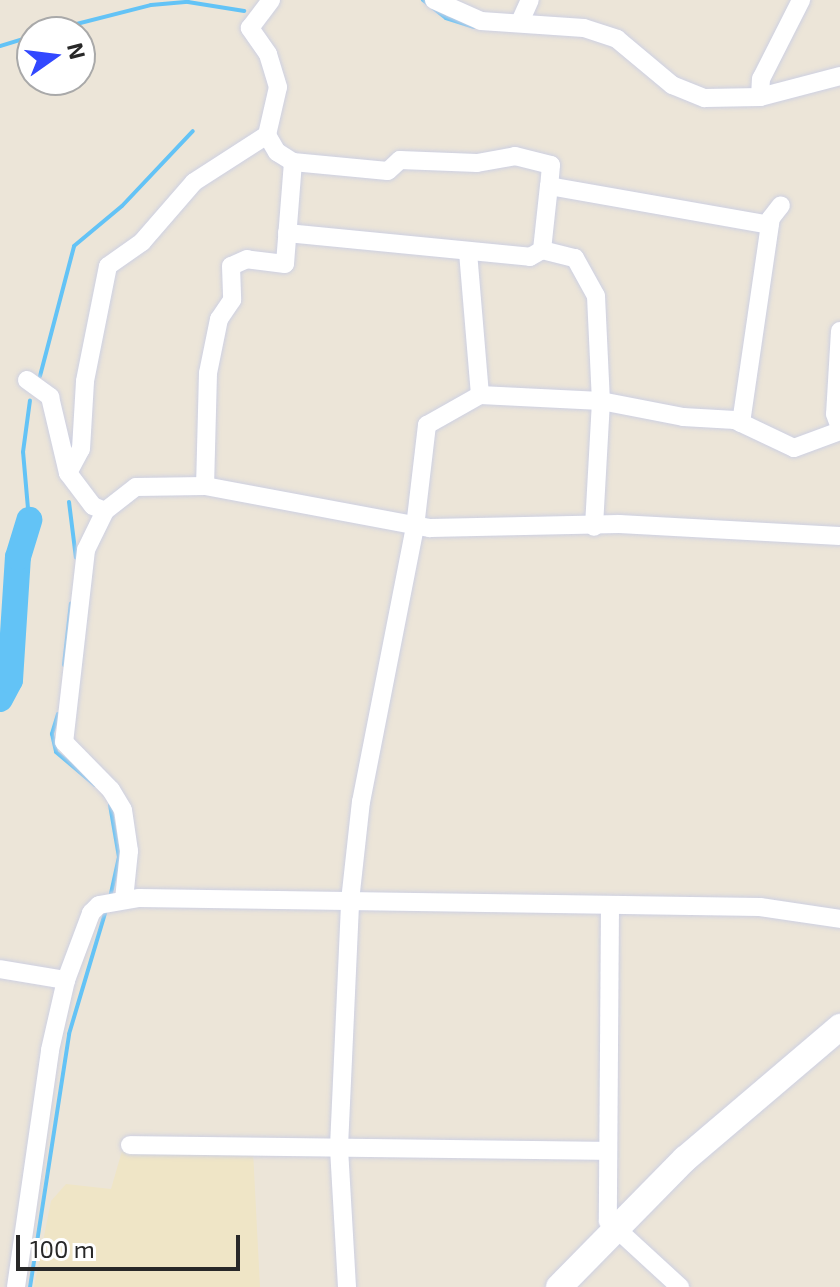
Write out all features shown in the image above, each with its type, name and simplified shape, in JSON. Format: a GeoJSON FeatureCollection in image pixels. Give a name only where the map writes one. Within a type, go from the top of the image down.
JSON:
{"type":"FeatureCollection","features":[{"type":"Feature","properties":{"kind":"main road"},"geometry":{"type":"LineString","coordinates":[[559,1287],[685,1159],[840,1027]]}},
{"type":"Feature","properties":{"kind":"street"},"geometry":{"type":"LineString","coordinates":[[271,0],[250,28],[268,54],[278,87],[267,135],[277,152],[293,162],[388,171],[400,160],[477,163],[515,156],[551,165],[542,250]]}},
{"type":"Feature","properties":{"kind":"street"},"geometry":{"type":"LineString","coordinates":[[434,0],[481,21],[584,28],[617,39],[672,85],[705,98],[760,97],[840,76]]}},
{"type":"Feature","properties":{"kind":"street"},"geometry":{"type":"LineString","coordinates":[[520,22],[530,0]]}},
{"type":"Feature","properties":{"kind":"street"},"geometry":{"type":"LineString","coordinates":[[760,97],[761,79],[801,0]]}},
{"type":"Feature","properties":{"kind":"street"},"geometry":{"type":"LineString","coordinates":[[68,473],[81,449],[85,381],[108,266],[142,242],[194,182],[267,135]]}},
{"type":"Feature","properties":{"kind":"street"},"geometry":{"type":"LineString","coordinates":[[205,486],[208,373],[219,319],[232,300],[231,266],[247,259],[285,264],[293,162]]}},
{"type":"Feature","properties":{"kind":"street"},"geometry":{"type":"LineString","coordinates":[[549,186],[770,225]]}},
{"type":"Feature","properties":{"kind":"street"},"geometry":{"type":"LineString","coordinates":[[741,423],[770,225],[781,205]]}},
{"type":"Feature","properties":{"kind":"street"},"geometry":{"type":"LineString","coordinates":[[287,233],[530,257],[542,250],[575,258],[596,296],[601,401],[594,527]]}},
{"type":"Feature","properties":{"kind":"street"},"geometry":{"type":"LineString","coordinates":[[468,251],[480,395]]}},
{"type":"Feature","properties":{"kind":"street"},"geometry":{"type":"LineString","coordinates":[[347,1287],[339,1147],[350,901],[364,787],[415,527],[427,425],[480,395],[601,401],[741,423],[794,448],[840,430],[835,414],[840,331]]}},
{"type":"Feature","properties":{"kind":"street"},"geometry":{"type":"LineString","coordinates":[[27,380],[50,397],[68,473],[85,500],[105,511]]}},
{"type":"Feature","properties":{"kind":"street"},"geometry":{"type":"LineString","coordinates":[[112,902],[129,851],[123,810],[111,790],[64,742],[86,550],[105,511],[136,487],[205,486],[415,527],[594,527],[840,536]]}},
{"type":"Feature","properties":{"kind":"street"},"geometry":{"type":"LineString","coordinates":[[16,1287],[50,1050],[66,980],[91,913],[112,902],[350,901],[760,907],[840,919]]}},
{"type":"Feature","properties":{"kind":"street"},"geometry":{"type":"LineString","coordinates":[[610,905],[608,1221],[680,1287]]}},
{"type":"Feature","properties":{"kind":"street"},"geometry":{"type":"LineString","coordinates":[[0,969],[66,980]]}},
{"type":"Feature","properties":{"kind":"street"},"geometry":{"type":"LineString","coordinates":[[130,1145],[607,1151]]}},
{"type":"Feature","properties":{"kind":"shaded area"},"geometry":{"type":"Polygon","coordinates":[[[122,1151],[253,1151],[260,1287],[34,1287],[51,1201],[66,1184],[111,1189],[122,1151]]]}},
{"type":"Feature","properties":{"kind":"waterway"},"geometry":{"type":"LineString","coordinates":[[423,0],[446,18],[474,27]]}},
{"type":"Feature","properties":{"kind":"waterway"},"geometry":{"type":"LineString","coordinates":[[96,19],[151,5],[188,2],[244,11]]}},
{"type":"Feature","properties":{"kind":"waterway"},"geometry":{"type":"LineString","coordinates":[[0,46],[16,41]]}},
{"type":"Feature","properties":{"kind":"waterway"},"geometry":{"type":"LineString","coordinates":[[40,376],[74,246],[122,206],[193,131]]}},
{"type":"Feature","properties":{"kind":"waterway"},"geometry":{"type":"LineString","coordinates":[[29,520],[23,452],[30,400]]}},
{"type":"Feature","properties":{"kind":"waterway"},"geometry":{"type":"LineString","coordinates":[[69,502],[76,558]]}},
{"type":"Feature","properties":{"kind":"waterway"},"geometry":{"type":"LineString","coordinates":[[0,699],[10,680],[18,557],[29,520]]}},
{"type":"Feature","properties":{"kind":"waterway"},"geometry":{"type":"LineString","coordinates":[[64,665],[71,603]]}},
{"type":"Feature","properties":{"kind":"waterway"},"geometry":{"type":"LineString","coordinates":[[58,714],[52,734],[56,752],[95,785]]}},
{"type":"Feature","properties":{"kind":"waterway"},"geometry":{"type":"LineString","coordinates":[[110,805],[119,857],[110,898]]}},
{"type":"Feature","properties":{"kind":"waterway"},"geometry":{"type":"LineString","coordinates":[[30,1287],[69,1034],[106,910]]}}]}
